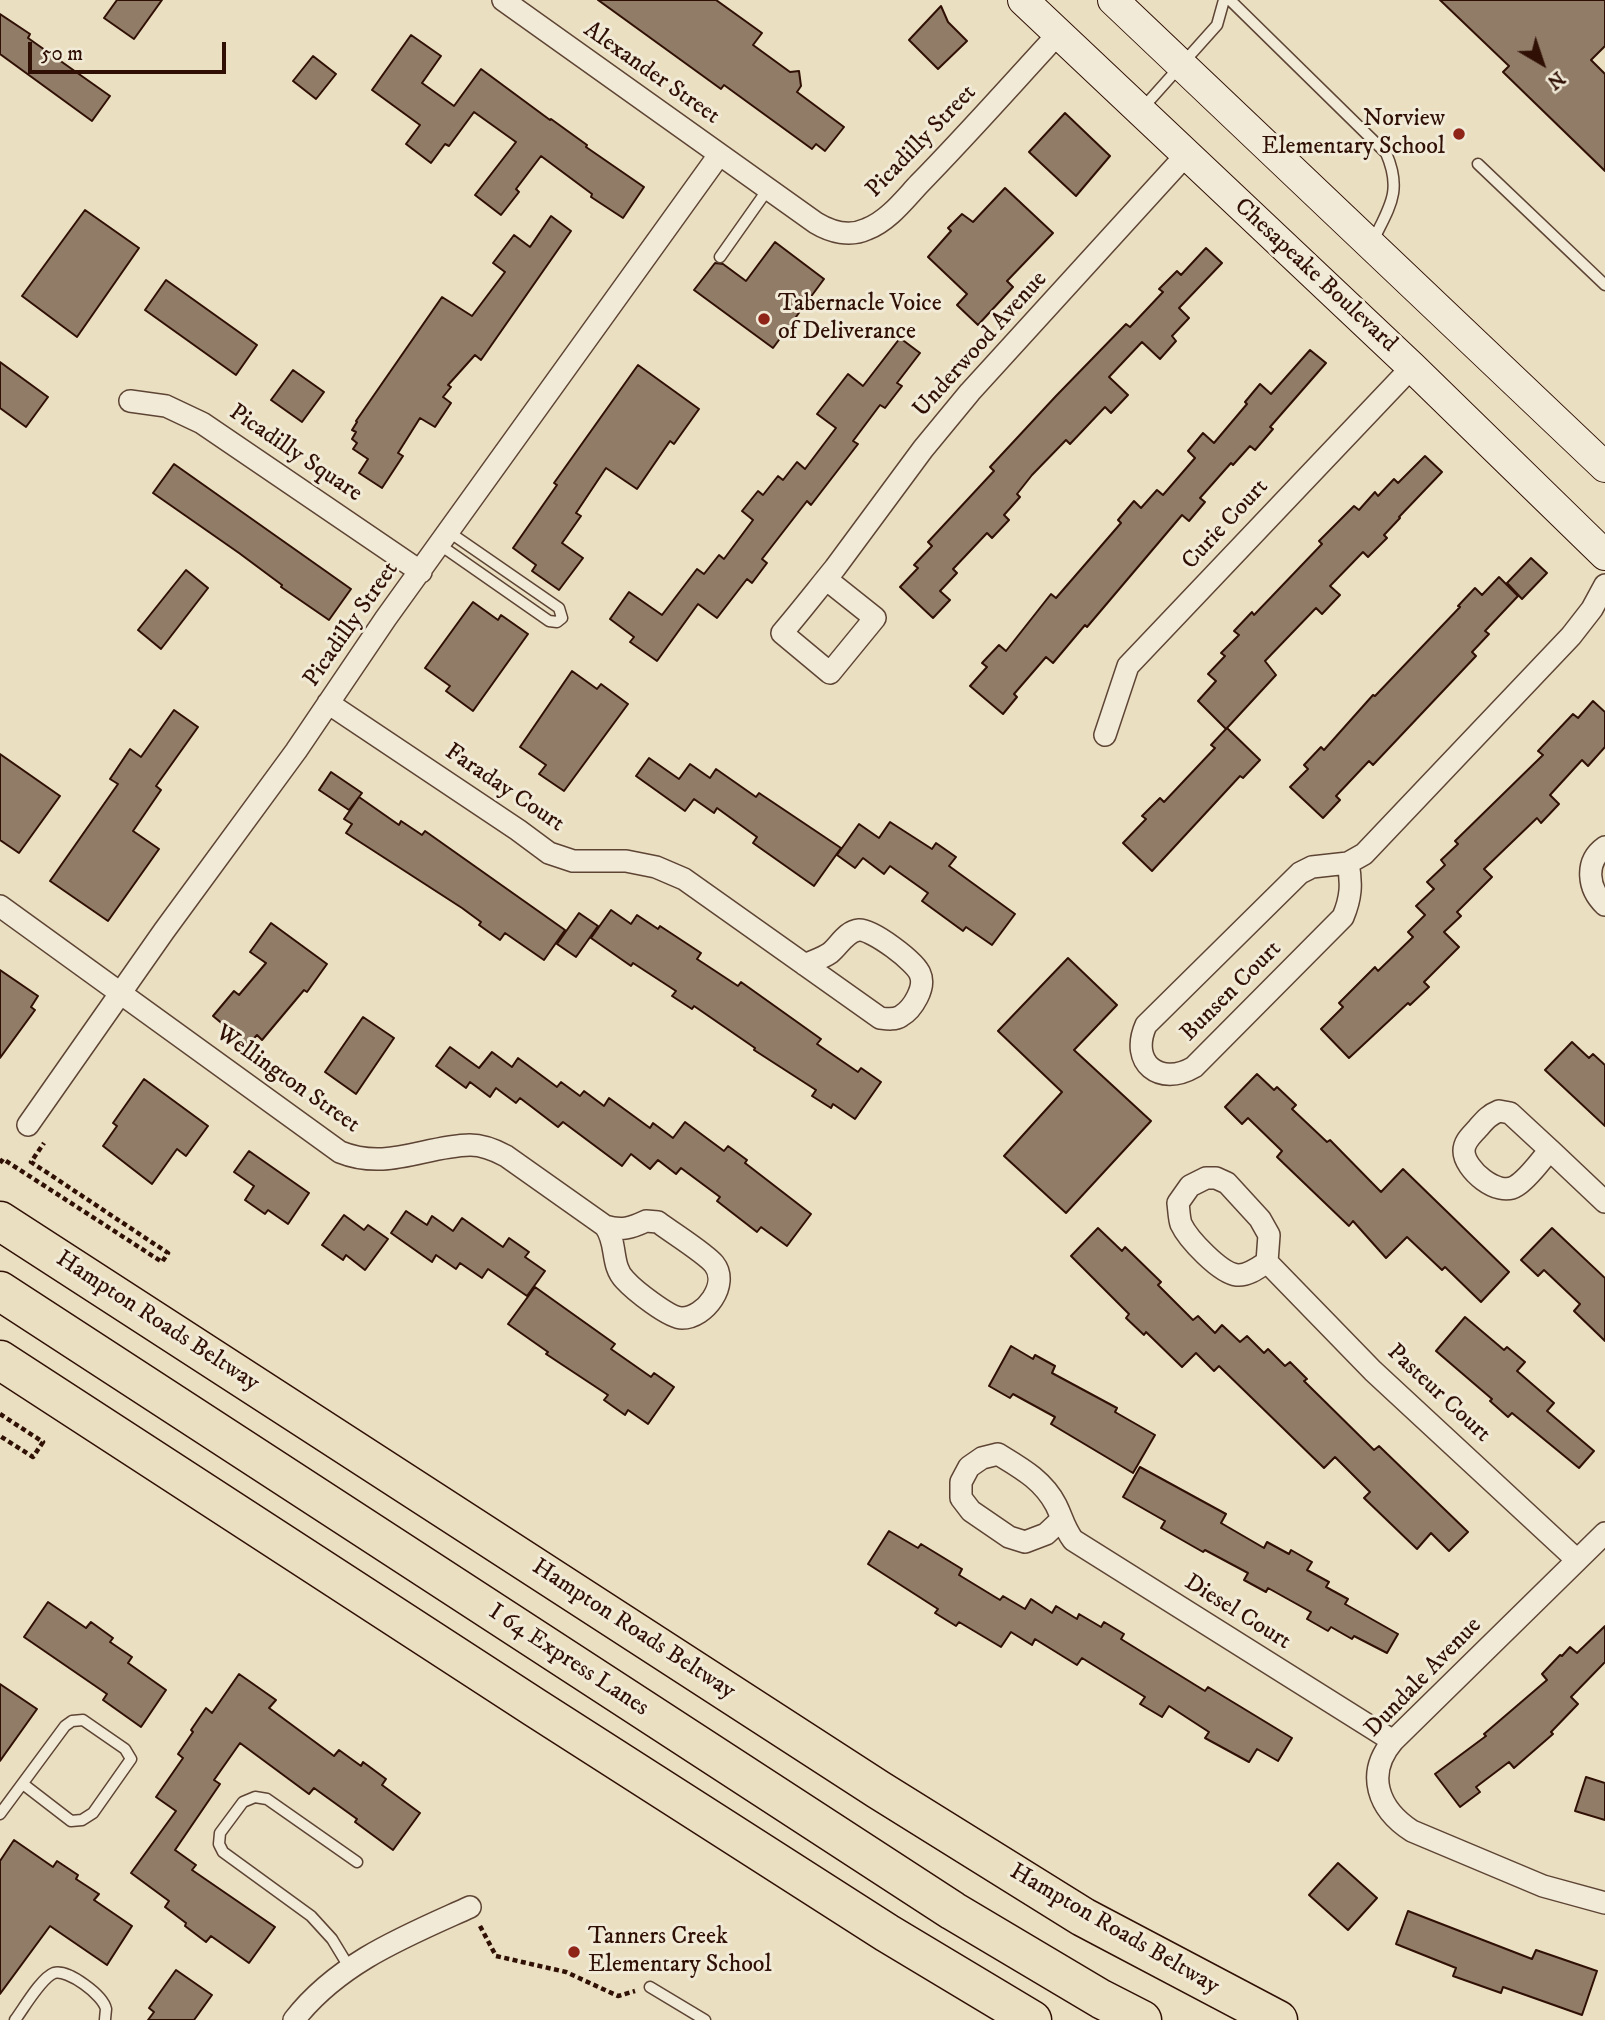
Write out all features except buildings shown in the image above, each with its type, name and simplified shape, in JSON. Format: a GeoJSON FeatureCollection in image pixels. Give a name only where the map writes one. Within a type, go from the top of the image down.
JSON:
{"type":"FeatureCollection","features":[{"type":"Feature","properties":{"kind":"highway","name":"Hampton Roads Beltway"},"geometry":{"type":"LineString","coordinates":[[0,1221],[890,1797],[1083,1917],[1278,2020]]}},
{"type":"Feature","properties":{"kind":"highway","name":"I 64 Express Lanes"},"geometry":{"type":"LineString","coordinates":[[0,1291],[954,1911],[1101,1999],[1142,2020]]}},
{"type":"Feature","properties":{"kind":"highway"},"geometry":{"type":"LineString","coordinates":[[0,1360],[722,1828],[887,1933],[1032,2020]]}},
{"type":"Feature","properties":{"kind":"main road","name":"Chesapeake Boulevard"},"geometry":{"type":"LineString","coordinates":[[1023,0],[1412,367],[1605,555]]}},
{"type":"Feature","properties":{"kind":"main road"},"geometry":{"type":"LineString","coordinates":[[1113,0],[1605,467]]}},
{"type":"Feature","properties":{"kind":"street","name":"Alexander Street"},"geometry":{"type":"LineString","coordinates":[[503,0],[768,189]]}},
{"type":"Feature","properties":{"kind":"street","name":"Picadilly Street"},"geometry":{"type":"LineString","coordinates":[[768,189],[829,230],[851,233],[882,222],[957,146],[1058,34]]}},
{"type":"Feature","properties":{"kind":"street","name":"Picadilly Street"},"geometry":{"type":"LineString","coordinates":[[28,1125],[719,155]]}},
{"type":"Feature","properties":{"kind":"street","name":"Underwood Avenue"},"geometry":{"type":"LineString","coordinates":[[826,579],[875,618],[830,673],[782,633],[970,392],[1186,155]]}},
{"type":"Feature","properties":{"kind":"street","name":"Curie Court"},"geometry":{"type":"LineString","coordinates":[[1105,735],[1128,666],[1412,367]]}},
{"type":"Feature","properties":{"kind":"street","name":"Picadilly Square"},"geometry":{"type":"LineString","coordinates":[[130,401],[166,406],[202,423],[421,572]]}},
{"type":"Feature","properties":{"kind":"street"},"geometry":{"type":"LineString","coordinates":[[1348,863],[1364,854],[1571,636],[1592,609],[1605,585]]}},
{"type":"Feature","properties":{"kind":"street","name":"Faraday Court"},"geometry":{"type":"LineString","coordinates":[[328,703],[549,853],[573,861],[626,861],[656,867],[684,879],[805,965],[880,1018],[902,1016],[922,987],[921,975],[915,965],[870,932],[859,930],[850,933],[829,954],[805,965]]}},
{"type":"Feature","properties":{"kind":"street"},"geometry":{"type":"LineString","coordinates":[[1605,847],[1598,852],[1590,869],[1590,883],[1596,897],[1605,905]]}},
{"type":"Feature","properties":{"kind":"street","name":"Bunsen Court"},"geometry":{"type":"LineString","coordinates":[[1348,863],[1352,880],[1351,899],[1343,917],[1222,1039],[1194,1067],[1182,1074],[1165,1076],[1147,1065],[1141,1051],[1141,1037],[1146,1026],[1300,873],[1312,867],[1348,863]]}},
{"type":"Feature","properties":{"kind":"street","name":"Wellington Street"},"geometry":{"type":"LineString","coordinates":[[0,906],[340,1152],[356,1159],[376,1161],[470,1145],[491,1148],[605,1226]]}},
{"type":"Feature","properties":{"kind":"street"},"geometry":{"type":"LineString","coordinates":[[1550,1150],[1605,1202]]}},
{"type":"Feature","properties":{"kind":"street"},"geometry":{"type":"LineString","coordinates":[[1206,1178],[1216,1178],[1227,1183],[1260,1219],[1269,1235],[1267,1262],[1248,1273],[1237,1275],[1224,1271],[1188,1235],[1180,1221],[1178,1203],[1191,1186],[1206,1178]]}},
{"type":"Feature","properties":{"kind":"street"},"geometry":{"type":"LineString","coordinates":[[646,1221],[658,1222],[713,1264],[719,1275],[718,1289],[709,1304],[693,1316],[681,1318],[669,1314],[624,1280],[616,1267],[613,1240],[605,1226],[618,1230],[646,1221]]}},
{"type":"Feature","properties":{"kind":"street","name":"Pasteur Court"},"geometry":{"type":"LineString","coordinates":[[1267,1262],[1373,1371],[1577,1560]]}},
{"type":"Feature","properties":{"kind":"street","name":"Diesel Court"},"geometry":{"type":"LineString","coordinates":[[1062,1519],[1046,1534],[1025,1542],[1009,1536],[971,1511],[961,1498],[961,1482],[969,1468],[982,1458],[998,1454],[1042,1484],[1056,1504],[1062,1519],[1063,1526],[1073,1540],[1393,1741]]}},
{"type":"Feature","properties":{"kind":"street","name":"Dundale Avenue"},"geometry":{"type":"LineString","coordinates":[[1605,1533],[1393,1741],[1385,1751],[1378,1769],[1378,1787],[1384,1805],[1396,1820],[1412,1830],[1543,1885],[1605,1903]]}},
{"type":"Feature","properties":{"kind":"street"},"geometry":{"type":"LineString","coordinates":[[294,2020],[323,1989],[349,1967],[392,1943],[470,1907]]}},
{"type":"Feature","properties":{"kind":"lane"},"geometry":{"type":"LineString","coordinates":[[1139,112],[1217,24],[1224,0]]}},
{"type":"Feature","properties":{"kind":"lane"},"geometry":{"type":"LineString","coordinates":[[1230,0],[1386,153],[1395,172],[1395,186],[1391,202],[1371,245]]}},
{"type":"Feature","properties":{"kind":"lane"},"geometry":{"type":"LineString","coordinates":[[1478,164],[1605,285]]}},
{"type":"Feature","properties":{"kind":"lane"},"geometry":{"type":"LineString","coordinates":[[720,257],[768,189]]}},
{"type":"Feature","properties":{"kind":"lane"},"geometry":{"type":"LineString","coordinates":[[445,538],[559,608],[562,618],[558,622],[549,621],[445,538]]}},
{"type":"Feature","properties":{"kind":"lane"},"geometry":{"type":"LineString","coordinates":[[0,1814],[65,1726],[72,1721],[83,1720],[125,1749],[131,1759],[93,1813],[82,1820],[71,1821],[23,1784]]}},
{"type":"Feature","properties":{"kind":"lane"},"geometry":{"type":"LineString","coordinates":[[349,1967],[332,1939],[311,1916],[223,1852],[219,1844],[220,1833],[243,1802],[255,1797],[267,1799],[357,1862]]}},
{"type":"Feature","properties":{"kind":"lane"},"geometry":{"type":"LineString","coordinates":[[15,2020],[47,1977],[57,1972],[70,1974],[101,1998],[106,2009],[105,2020]]}},
{"type":"Feature","properties":{"kind":"lane"},"geometry":{"type":"LineString","coordinates":[[650,1987],[705,2020]]}},
{"type":"Feature","properties":{"kind":"path"},"geometry":{"type":"LineString","coordinates":[[0,1163],[3,1159],[162,1262],[168,1254],[31,1162]]}},
{"type":"Feature","properties":{"kind":"path"},"geometry":{"type":"LineString","coordinates":[[0,1413],[43,1442],[33,1457],[0,1436]]}},
{"type":"Feature","properties":{"kind":"path"},"geometry":{"type":"LineString","coordinates":[[470,1907],[496,1956],[566,1972],[618,1996],[650,1987]]}},
{"type":"Feature","properties":{"kind":"place","name":"Norview Elementary School"},"geometry":{"type":"Point","coordinates":[1459,134]}},
{"type":"Feature","properties":{"kind":"place","name":"Tabernacle Voice of Deliverance"},"geometry":{"type":"Point","coordinates":[764,319]}},
{"type":"Feature","properties":{"kind":"place","name":"Tanners Creek Elementary School"},"geometry":{"type":"Point","coordinates":[574,1952]}}]}
